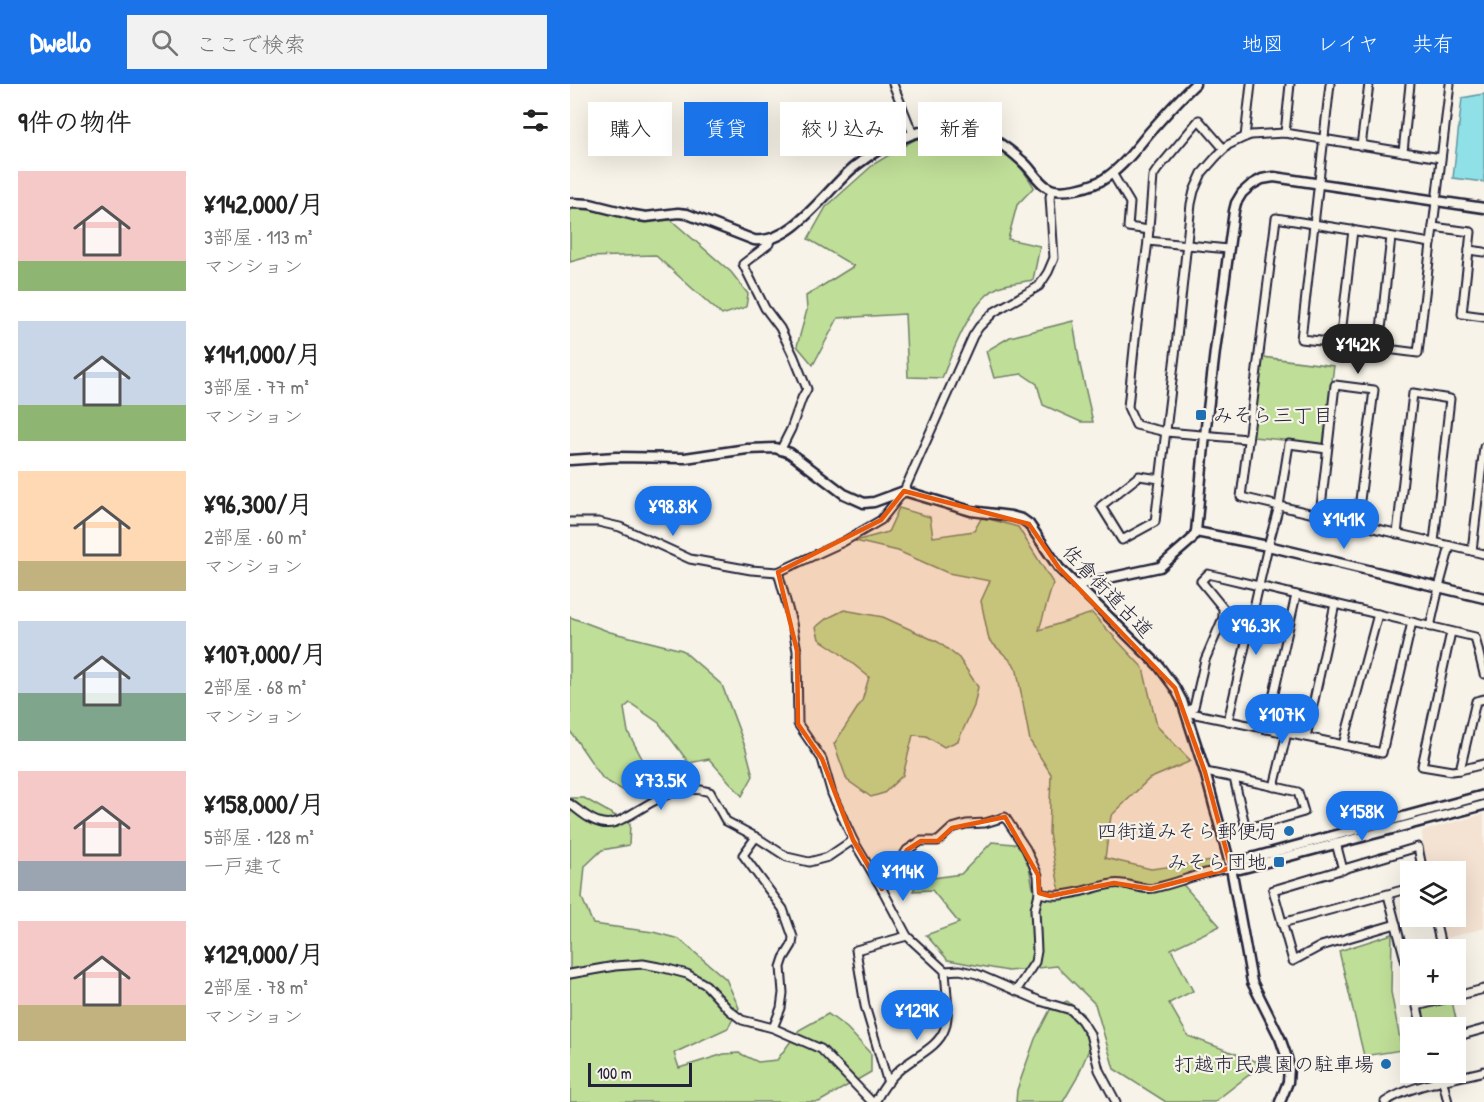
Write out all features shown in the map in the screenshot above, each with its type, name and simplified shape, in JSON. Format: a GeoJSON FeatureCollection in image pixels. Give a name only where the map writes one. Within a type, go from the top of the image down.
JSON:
{"type":"FeatureCollection","features":[{"type":"Feature","properties":{"kind":"street"},"geometry":{"type":"LineString","coordinates":[[893,84],[913,134]]}},
{"type":"Feature","properties":{"kind":"street"},"geometry":{"type":"LineString","coordinates":[[570,203],[590,204],[646,217],[687,213],[754,240],[766,241],[782,234],[809,213],[853,167],[880,150],[913,134],[935,129],[963,127],[1000,144],[1022,161],[1043,184],[1052,190],[1064,191],[1096,183],[1112,173],[1195,84]]}},
{"type":"Feature","properties":{"kind":"street"},"geometry":{"type":"LineString","coordinates":[[1245,136],[1251,84]]}},
{"type":"Feature","properties":{"kind":"street"},"geometry":{"type":"LineString","coordinates":[[1285,133],[1290,84]]}},
{"type":"Feature","properties":{"kind":"street"},"geometry":{"type":"LineString","coordinates":[[1330,84],[1301,339],[1340,343],[1353,231]]}},
{"type":"Feature","properties":{"kind":"street"},"geometry":{"type":"LineString","coordinates":[[1361,146],[1369,84]]}},
{"type":"Feature","properties":{"kind":"street"},"geometry":{"type":"LineString","coordinates":[[1403,152],[1410,84]]}},
{"type":"Feature","properties":{"kind":"street"},"geometry":{"type":"LineString","coordinates":[[1391,237],[1379,348],[1418,353],[1450,84]]}},
{"type":"Feature","properties":{"kind":"street"},"geometry":{"type":"LineString","coordinates":[[1224,148],[1199,120],[1162,163],[1154,176],[1128,407],[1136,425],[1166,432],[1248,439]]}},
{"type":"Feature","properties":{"kind":"street"},"geometry":{"type":"LineString","coordinates":[[1160,479],[1139,476],[1101,506],[1122,540],[1155,522],[1166,432],[1191,204],[1197,181],[1202,173],[1224,148],[1245,136],[1260,134],[1285,133],[1441,158]]}},
{"type":"Feature","properties":{"kind":"street"},"geometry":{"type":"LineString","coordinates":[[1112,173],[1131,203],[1128,227],[1149,230]]}},
{"type":"Feature","properties":{"kind":"street"},"geometry":{"type":"LineString","coordinates":[[1076,585],[1160,567],[1191,540],[1196,532],[1205,435],[1228,249],[1236,202],[1242,193],[1262,179],[1274,177],[1484,208]]}},
{"type":"Feature","properties":{"kind":"street"},"geometry":{"type":"LineString","coordinates":[[570,522],[597,522],[620,527],[690,559],[751,570],[778,572],[843,542],[881,520],[904,491],[979,327],[994,312],[1039,286],[1052,264],[1054,258],[1050,197],[1052,190]]}},
{"type":"Feature","properties":{"kind":"street"},"geometry":{"type":"LineString","coordinates":[[1431,243],[1275,218],[1241,497],[1484,554]]}},
{"type":"Feature","properties":{"kind":"street"},"geometry":{"type":"LineString","coordinates":[[1433,227],[1471,232],[1462,314],[1484,316]]}},
{"type":"Feature","properties":{"kind":"street"},"geometry":{"type":"LineString","coordinates":[[770,239],[769,244],[743,264],[765,308],[780,328],[807,388],[781,449]]}},
{"type":"Feature","properties":{"kind":"street"},"geometry":{"type":"LineString","coordinates":[[1148,241],[1228,249]]}},
{"type":"Feature","properties":{"kind":"street"},"geometry":{"type":"LineString","coordinates":[[1469,250],[1484,252]]}},
{"type":"Feature","properties":{"kind":"street"},"geometry":{"type":"LineString","coordinates":[[1320,515],[1335,386],[1374,390],[1357,524]]}},
{"type":"Feature","properties":{"kind":"street"},"geometry":{"type":"LineString","coordinates":[[1397,534],[1413,393],[1450,399],[1434,542]]}},
{"type":"Feature","properties":{"kind":"street"},"geometry":{"type":"LineString","coordinates":[[1228,721],[1279,506],[1288,444],[1328,449]]}},
{"type":"Feature","properties":{"kind":"street"},"geometry":{"type":"LineString","coordinates":[[1472,551],[1484,447]]}},
{"type":"Feature","properties":{"kind":"street"},"geometry":{"type":"LineString","coordinates":[[570,460],[616,457],[684,458],[747,449],[781,449],[790,453],[855,500],[874,502],[904,491]]}},
{"type":"Feature","properties":{"kind":"street","name":"佐倉街道古道"},"geometry":{"type":"LineString","coordinates":[[904,491],[971,511],[1011,516],[1029,524],[1059,568],[1158,665],[1175,688],[1186,712],[1205,772],[1231,868],[1252,982],[1280,1038],[1289,1067],[1288,1082],[1280,1102]]}},
{"type":"Feature","properties":{"kind":"street"},"geometry":{"type":"LineString","coordinates":[[1196,532],[1268,546],[1484,598]]}},
{"type":"Feature","properties":{"kind":"street"},"geometry":{"type":"LineString","coordinates":[[1430,627],[1450,546]]}},
{"type":"Feature","properties":{"kind":"street"},"geometry":{"type":"LineString","coordinates":[[570,974],[615,966],[643,964],[687,974],[706,985],[729,1010],[742,1020],[773,1028],[821,1049],[873,1102],[897,1071],[932,1046],[944,1031],[947,999],[945,971],[907,936],[853,840],[832,794],[822,759],[798,724],[797,651],[778,572]]}},
{"type":"Feature","properties":{"kind":"street"},"geometry":{"type":"LineString","coordinates":[[1186,712],[1194,707],[1205,660],[1223,618],[1223,608],[1202,580],[1208,574],[1475,637],[1484,674]]}},
{"type":"Feature","properties":{"kind":"street"},"geometry":{"type":"LineString","coordinates":[[1266,729],[1296,595]]}},
{"type":"Feature","properties":{"kind":"street"},"geometry":{"type":"LineString","coordinates":[[1306,737],[1335,604]]}},
{"type":"Feature","properties":{"kind":"street"},"geometry":{"type":"LineString","coordinates":[[1343,745],[1378,614]]}},
{"type":"Feature","properties":{"kind":"street"},"geometry":{"type":"LineString","coordinates":[[1186,712],[1382,753],[1412,622]]}},
{"type":"Feature","properties":{"kind":"street"},"geometry":{"type":"LineString","coordinates":[[1451,632],[1422,766],[1452,771],[1484,764]]}},
{"type":"Feature","properties":{"kind":"street"},"geometry":{"type":"LineString","coordinates":[[1460,770],[1476,701],[1484,699]]}},
{"type":"Feature","properties":{"kind":"street"},"geometry":{"type":"LineString","coordinates":[[1274,787],[1287,733]]}},
{"type":"Feature","properties":{"kind":"street"},"geometry":{"type":"LineString","coordinates":[[1205,772],[1234,778],[1298,792],[1304,812],[1252,827],[1245,825],[1234,778]]}},
{"type":"Feature","properties":{"kind":"street"},"geometry":{"type":"LineString","coordinates":[[570,804],[591,820],[613,824],[668,793],[689,788],[700,789],[710,792],[726,821],[787,857],[809,862],[828,857],[853,840]]}},
{"type":"Feature","properties":{"kind":"street"},"geometry":{"type":"LineString","coordinates":[[1231,868],[1240,861],[1484,795]]}},
{"type":"Feature","properties":{"kind":"street"},"geometry":{"type":"LineString","coordinates":[[1039,894],[1050,896],[1078,893],[1114,883],[1151,889],[1217,869],[1240,869],[1484,805]]}},
{"type":"Feature","properties":{"kind":"street"},"geometry":{"type":"LineString","coordinates":[[882,889],[907,850],[921,841],[938,841],[952,828],[966,824],[985,823],[1005,817],[1026,849],[1038,875],[1039,894],[1035,909],[1037,951],[1035,962],[1016,991]]}},
{"type":"Feature","properties":{"kind":"street"},"geometry":{"type":"LineString","coordinates":[[756,837],[743,855],[783,909],[793,937],[792,945],[781,967],[783,993],[781,1008],[773,1028]]}},
{"type":"Feature","properties":{"kind":"street"},"geometry":{"type":"LineString","coordinates":[[1336,843],[1343,870]]}},
{"type":"Feature","properties":{"kind":"street"},"geometry":{"type":"LineString","coordinates":[[1396,924],[1321,946],[1293,961],[1273,890],[1418,847],[1421,861]]}},
{"type":"Feature","properties":{"kind":"street"},"geometry":{"type":"LineString","coordinates":[[1282,923],[1400,891]]}},
{"type":"Feature","properties":{"kind":"street"},"geometry":{"type":"LineString","coordinates":[[1388,894],[1400,939]]}},
{"type":"Feature","properties":{"kind":"street"},"geometry":{"type":"LineString","coordinates":[[888,1083],[865,1006],[856,950],[907,936]]}},
{"type":"Feature","properties":{"kind":"street"},"geometry":{"type":"LineString","coordinates":[[945,971],[960,970],[977,974],[1040,1001],[1071,1010],[1090,1034],[1099,1070],[1116,1102]]}},
{"type":"Feature","properties":{"kind":"street"},"geometry":{"type":"LineString","coordinates":[[1466,993],[1484,989]]}},
{"type":"Feature","properties":{"kind":"street"},"geometry":{"type":"LineString","coordinates":[[1420,1017],[1417,1006],[1421,1005]]}},
{"type":"Feature","properties":{"kind":"street"},"geometry":{"type":"LineString","coordinates":[[1466,1034],[1484,1029]]}},
{"type":"Feature","properties":{"kind":"street"},"geometry":{"type":"LineString","coordinates":[[1466,1075],[1484,1071]]}},
{"type":"Feature","properties":{"kind":"street"},"geometry":{"type":"LineString","coordinates":[[1411,1083],[1413,1089]]}},
{"type":"Feature","properties":{"kind":"street"},"geometry":{"type":"LineString","coordinates":[[1385,1102],[1396,1095],[1435,1083]]}},
{"type":"Feature","properties":{"kind":"street"},"geometry":{"type":"LineString","coordinates":[[1439,1083],[1448,1102]]}},
{"type":"Feature","properties":{"kind":"highlighted area"},"geometry":{"type":"Polygon","coordinates":[[[904,491],[1029,524],[1059,568],[1175,688],[1205,772],[1231,868],[1151,889],[1114,883],[1050,896],[1039,893],[1038,875],[1005,817],[952,828],[938,841],[921,841],[907,850],[882,889],[853,840],[822,759],[798,724],[797,651],[778,572],[881,520],[904,491]]]}},
{"type":"Feature","properties":{"kind":"shaded area"},"geometry":{"type":"Polygon","coordinates":[[[1484,814],[1484,928],[1443,939],[1440,927],[1466,927],[1466,861],[1425,861],[1422,831],[1484,814]]]}},
{"type":"Feature","properties":{"kind":"green space"},"geometry":{"type":"Polygon","coordinates":[[[918,137],[918,156],[1002,156],[1002,150],[1016,163],[1034,187],[1017,205],[1008,239],[1040,246],[1033,280],[1001,286],[981,301],[965,326],[942,378],[908,377],[905,314],[838,318],[813,365],[797,346],[807,310],[806,296],[854,266],[808,239],[826,207],[874,164],[887,156],[906,156],[906,145],[918,137]]]}},
{"type":"Feature","properties":{"kind":"green space"},"geometry":{"type":"Polygon","coordinates":[[[570,207],[632,219],[671,220],[731,272],[748,294],[746,307],[722,315],[655,255],[588,257],[570,262],[570,207]]]}},
{"type":"Feature","properties":{"kind":"green space"},"geometry":{"type":"Polygon","coordinates":[[[1073,321],[1093,422],[1081,422],[1043,405],[1037,384],[1022,374],[994,378],[986,351],[1010,337],[1073,321]]]}},
{"type":"Feature","properties":{"kind":"green space"},"geometry":{"type":"Polygon","coordinates":[[[1262,357],[1334,366],[1323,444],[1253,437],[1262,357]]]}},
{"type":"Feature","properties":{"kind":"green space"},"geometry":{"type":"Polygon","coordinates":[[[899,508],[930,517],[933,537],[974,531],[982,517],[1018,527],[1053,583],[1039,630],[1092,613],[1143,668],[1157,726],[1191,761],[1149,779],[1111,816],[1105,858],[1151,869],[1212,861],[1213,869],[1178,879],[1220,926],[1171,949],[1193,991],[1169,1003],[1188,1036],[1263,1064],[1214,1102],[1166,1102],[1114,1069],[1095,1004],[1057,966],[1008,971],[948,960],[926,935],[959,923],[932,890],[913,891],[919,880],[961,874],[992,842],[1025,845],[1033,888],[1061,898],[1049,833],[1051,774],[1030,741],[1017,671],[1013,663],[989,640],[981,601],[990,581],[948,573],[898,551],[855,541],[888,532],[899,508]]]}},
{"type":"Feature","properties":{"kind":"green space"},"geometry":{"type":"Polygon","coordinates":[[[844,610],[883,617],[938,642],[959,658],[978,687],[974,706],[958,741],[944,747],[926,736],[913,735],[903,775],[884,793],[871,797],[847,780],[834,744],[862,701],[869,677],[819,639],[816,627],[844,610]]]}},
{"type":"Feature","properties":{"kind":"green space"},"geometry":{"type":"Polygon","coordinates":[[[570,617],[610,632],[682,650],[722,685],[746,749],[753,776],[742,796],[709,759],[689,763],[659,723],[630,703],[624,708],[628,732],[652,782],[648,797],[635,797],[603,779],[570,731],[570,617]]]}},
{"type":"Feature","properties":{"kind":"green space"},"geometry":{"type":"Polygon","coordinates":[[[570,798],[584,798],[630,824],[629,845],[602,850],[585,866],[582,898],[593,924],[653,932],[679,939],[726,979],[739,1008],[728,1028],[674,1053],[679,1068],[724,1054],[739,1053],[758,1062],[777,1060],[799,1030],[828,1014],[847,1028],[871,1054],[871,1072],[819,1102],[570,1102],[570,798]]]}},
{"type":"Feature","properties":{"kind":"green space"},"geometry":{"type":"Polygon","coordinates":[[[1392,934],[1391,992],[1400,1050],[1364,1056],[1339,951],[1392,934]]]}},
{"type":"Feature","properties":{"kind":"green space"},"geometry":{"type":"Polygon","coordinates":[[[1067,1001],[1083,1014],[1090,1047],[1077,1078],[1063,1102],[1016,1102],[1017,1090],[1035,1039],[1051,1008],[1067,1001]]]}},
{"type":"Feature","properties":{"kind":"green space"},"geometry":{"type":"Polygon","coordinates":[[[1436,1005],[1453,1005],[1456,1017],[1423,1017],[1421,1009],[1436,1005]]]}},
{"type":"Feature","properties":{"kind":"water"},"geometry":{"type":"Polygon","coordinates":[[[1484,94],[1484,182],[1453,178],[1462,98],[1484,94]]]}},
{"type":"Feature","properties":{"kind":"place","name":"みそら三丁目"},"geometry":{"type":"Point","coordinates":[1201,415]}},
{"type":"Feature","properties":{"kind":"place","name":"四街道みそら郵便局"},"geometry":{"type":"Point","coordinates":[1289,831]}},
{"type":"Feature","properties":{"kind":"place","name":"みそら団地"},"geometry":{"type":"Point","coordinates":[1279,862]}},
{"type":"Feature","properties":{"kind":"place","name":"打越市民農園の駐車場"},"geometry":{"type":"Point","coordinates":[1386,1064]}}]}
